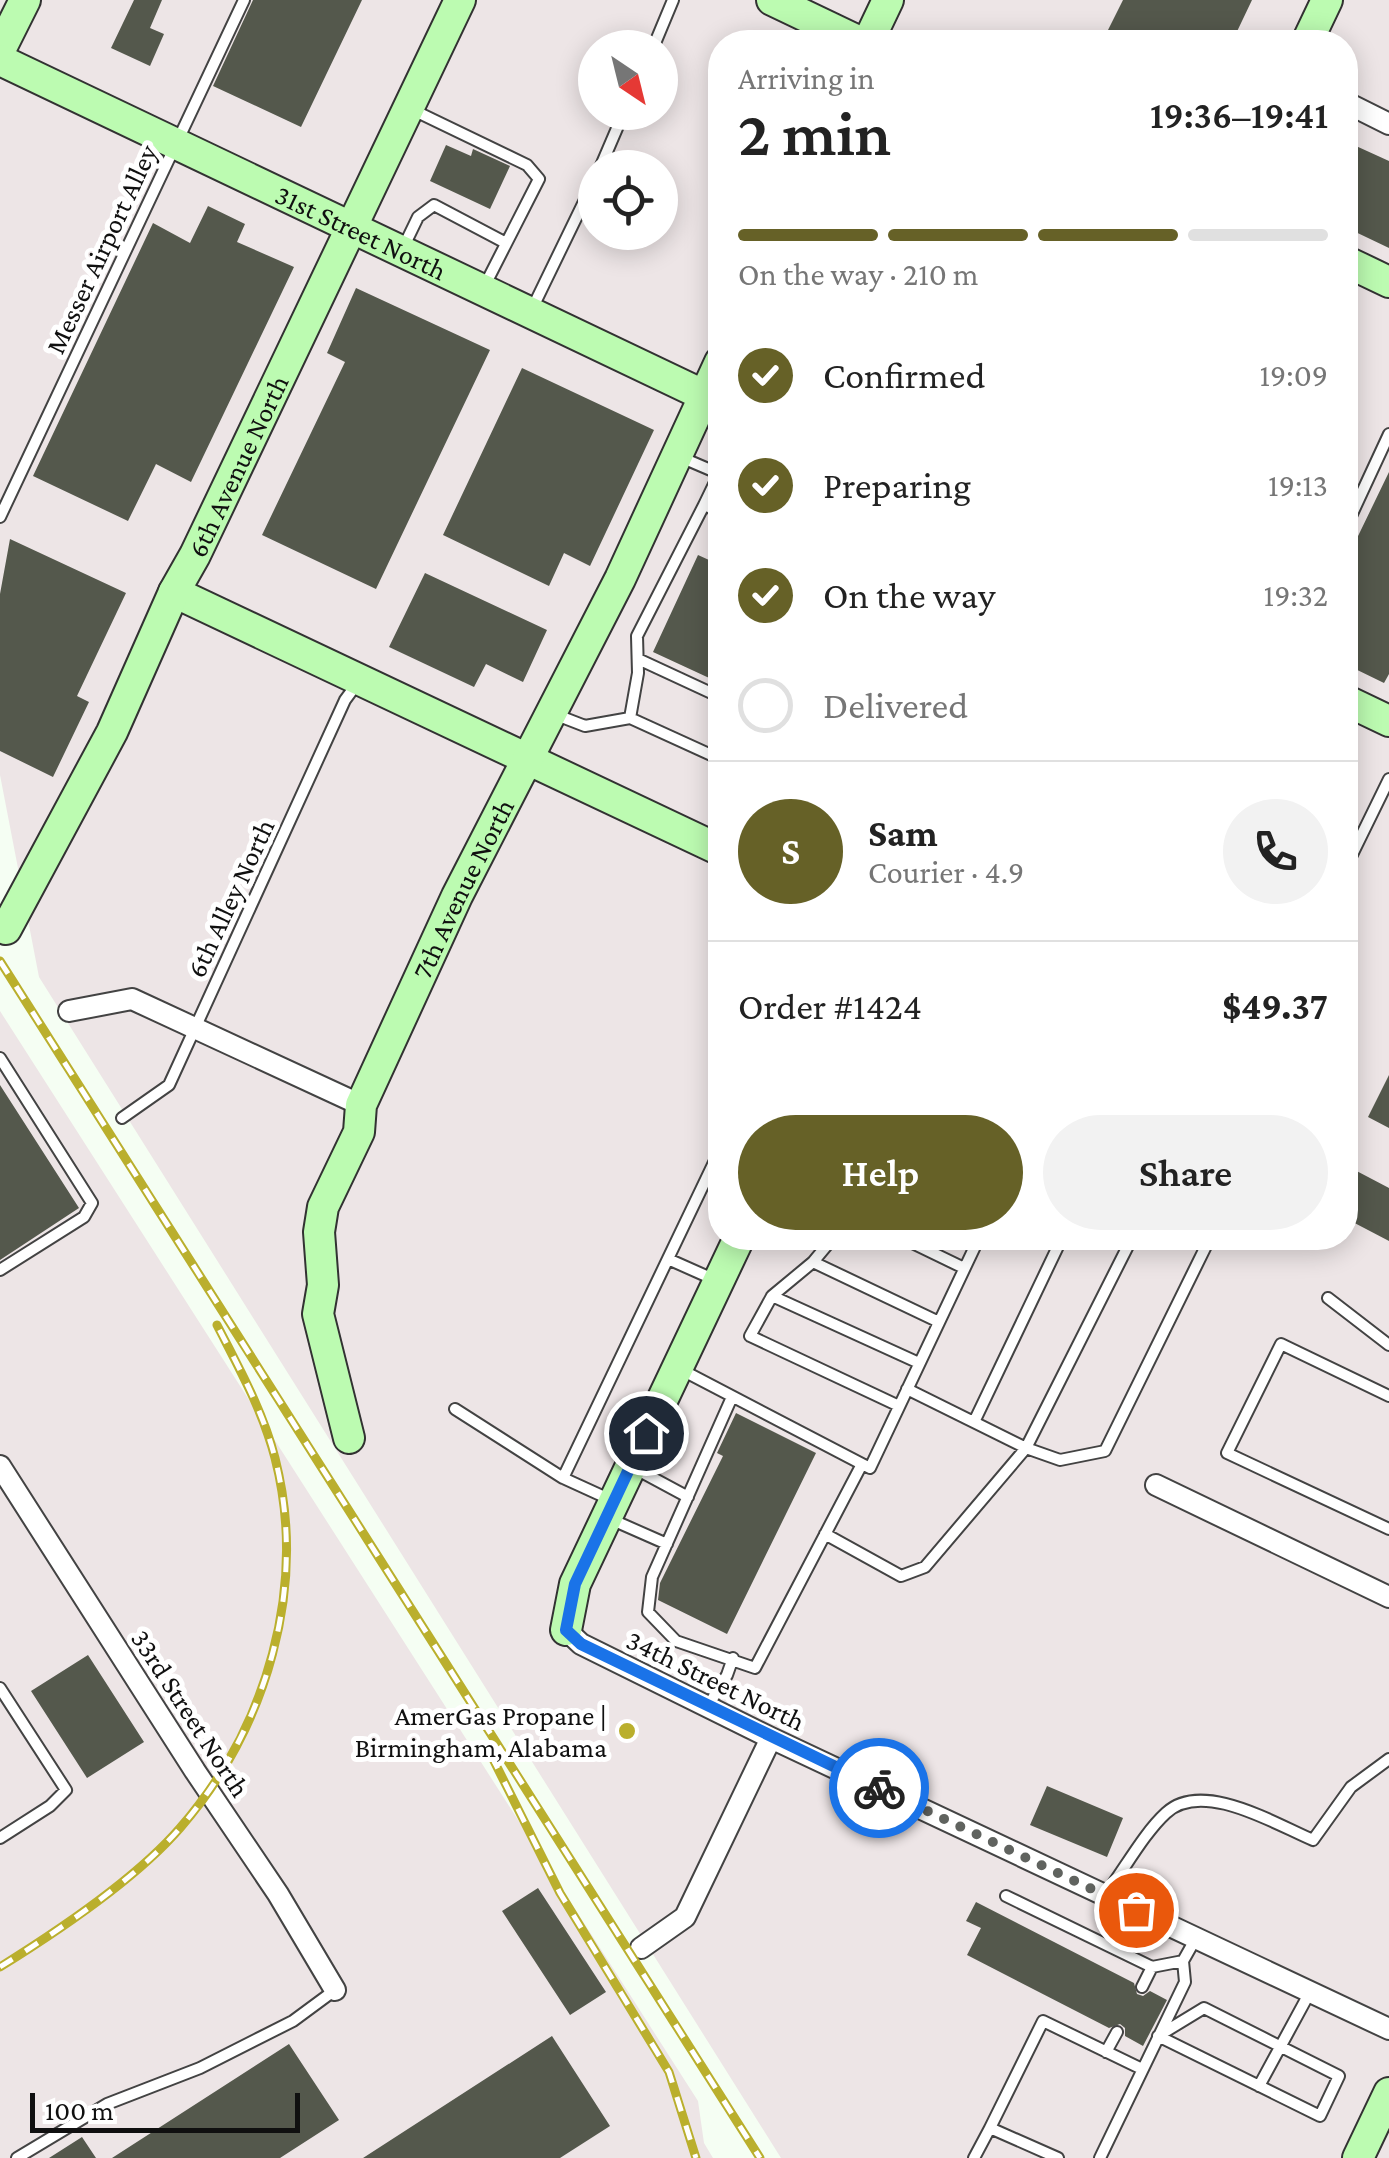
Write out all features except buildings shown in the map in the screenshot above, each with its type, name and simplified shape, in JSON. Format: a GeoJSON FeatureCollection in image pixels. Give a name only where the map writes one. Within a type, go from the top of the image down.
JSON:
{"type":"FeatureCollection","features":[{"type":"Feature","properties":{"kind":"street"},"geometry":{"type":"LineString","coordinates":[[0,50],[24,0]]}},
{"type":"Feature","properties":{"kind":"street","name":"6th Avenue North"},"geometry":{"type":"LineString","coordinates":[[6,929],[112,732],[174,592],[460,0]]}},
{"type":"Feature","properties":{"kind":"street"},"geometry":{"type":"LineString","coordinates":[[772,0],[838,30]]}},
{"type":"Feature","properties":{"kind":"street"},"geometry":{"type":"LineString","coordinates":[[871,30],[888,0]]}},
{"type":"Feature","properties":{"kind":"street"},"geometry":{"type":"LineString","coordinates":[[1313,30],[1327,0]]}},
{"type":"Feature","properties":{"kind":"street","name":"31st Street North"},"geometry":{"type":"LineString","coordinates":[[0,60],[708,397]]}},
{"type":"Feature","properties":{"kind":"street"},"geometry":{"type":"LineString","coordinates":[[1358,108],[1389,124]]}},
{"type":"Feature","properties":{"kind":"street"},"geometry":{"type":"LineString","coordinates":[[1358,267],[1389,282]]}},
{"type":"Feature","properties":{"kind":"street","name":"7th Avenue North"},"geometry":{"type":"LineString","coordinates":[[349,1438],[318,1314],[323,1285],[318,1232],[323,1207],[359,1132],[361,1105],[457,896],[620,579],[677,455],[708,405]]}},
{"type":"Feature","properties":{"kind":"street"},"geometry":{"type":"LineString","coordinates":[[174,592],[708,844]]}},
{"type":"Feature","properties":{"kind":"street"},"geometry":{"type":"LineString","coordinates":[[1358,706],[1389,721]]}},
{"type":"Feature","properties":{"kind":"street"},"geometry":{"type":"LineString","coordinates":[[68,1011],[132,999],[361,1105]]}},
{"type":"Feature","properties":{"kind":"street"},"geometry":{"type":"LineString","coordinates":[[566,1630],[575,1584],[733,1250]]}},
{"type":"Feature","properties":{"kind":"street","name":"33rd Street North"},"geometry":{"type":"LineString","coordinates":[[0,1466],[336,1990]]}},
{"type":"Feature","properties":{"kind":"street"},"geometry":{"type":"LineString","coordinates":[[1156,1485],[1389,1596]]}},
{"type":"Feature","properties":{"kind":"street","name":"34th Street North"},"geometry":{"type":"LineString","coordinates":[[566,1630],[581,1644],[771,1738],[1389,2030]]}},
{"type":"Feature","properties":{"kind":"street"},"geometry":{"type":"LineString","coordinates":[[641,1948],[685,1917],[771,1738]]}},
{"type":"Feature","properties":{"kind":"street"},"geometry":{"type":"LineString","coordinates":[[1358,2158],[1389,2092]]}},
{"type":"Feature","properties":{"kind":"lane","name":"Messer Airport Alley"},"geometry":{"type":"LineString","coordinates":[[0,517],[244,0]]}},
{"type":"Feature","properties":{"kind":"lane"},"geometry":{"type":"LineString","coordinates":[[660,30],[673,0]]}},
{"type":"Feature","properties":{"kind":"lane"},"geometry":{"type":"LineString","coordinates":[[408,108],[527,165],[539,179],[482,290]]}},
{"type":"Feature","properties":{"kind":"lane"},"geometry":{"type":"LineString","coordinates":[[402,251],[418,218],[434,205],[506,244]]}},
{"type":"Feature","properties":{"kind":"lane"},"geometry":{"type":"LineString","coordinates":[[531,312],[578,214]]}},
{"type":"Feature","properties":{"kind":"lane"},"geometry":{"type":"LineString","coordinates":[[1358,501],[1389,434]]}},
{"type":"Feature","properties":{"kind":"lane"},"geometry":{"type":"LineString","coordinates":[[677,455],[708,469]]}},
{"type":"Feature","properties":{"kind":"lane"},"geometry":{"type":"LineString","coordinates":[[630,718],[637,636],[708,496]]}},
{"type":"Feature","properties":{"kind":"lane"},"geometry":{"type":"LineString","coordinates":[[704,504],[708,506]]}},
{"type":"Feature","properties":{"kind":"lane"},"geometry":{"type":"LineString","coordinates":[[638,659],[708,691]]}},
{"type":"Feature","properties":{"kind":"lane","name":"6th Alley North"},"geometry":{"type":"LineString","coordinates":[[122,1118],[170,1086],[345,700],[360,680]]}},
{"type":"Feature","properties":{"kind":"lane"},"geometry":{"type":"LineString","coordinates":[[550,712],[585,726],[630,718],[708,754]]}},
{"type":"Feature","properties":{"kind":"lane"},"geometry":{"type":"LineString","coordinates":[[1358,842],[1389,779]]}},
{"type":"Feature","properties":{"kind":"lane"},"geometry":{"type":"LineString","coordinates":[[0,1058],[92,1203],[84,1217],[0,1270]]}},
{"type":"Feature","properties":{"kind":"lane"},"geometry":{"type":"LineString","coordinates":[[563,1478],[708,1175]]}},
{"type":"Feature","properties":{"kind":"lane"},"geometry":{"type":"LineString","coordinates":[[823,1250],[772,1296],[750,1336],[899,1406]]}},
{"type":"Feature","properties":{"kind":"lane"},"geometry":{"type":"LineString","coordinates":[[931,1250],[964,1268]]}},
{"type":"Feature","properties":{"kind":"lane"},"geometry":{"type":"LineString","coordinates":[[678,1368],[870,1468],[972,1250]]}},
{"type":"Feature","properties":{"kind":"lane"},"geometry":{"type":"LineString","coordinates":[[974,1422],[1056,1250]]}},
{"type":"Feature","properties":{"kind":"lane"},"geometry":{"type":"LineString","coordinates":[[825,1534],[901,1576],[925,1567],[1026,1448],[1126,1250]]}},
{"type":"Feature","properties":{"kind":"lane"},"geometry":{"type":"LineString","coordinates":[[907,1389],[1026,1448],[1060,1460],[1105,1451],[1204,1250]]}},
{"type":"Feature","properties":{"kind":"lane"},"geometry":{"type":"LineString","coordinates":[[668,1260],[718,1281]]}},
{"type":"Feature","properties":{"kind":"lane"},"geometry":{"type":"LineString","coordinates":[[813,1262],[939,1322]]}},
{"type":"Feature","properties":{"kind":"lane"},"geometry":{"type":"LineString","coordinates":[[772,1296],[920,1363]]}},
{"type":"Feature","properties":{"kind":"lane"},"geometry":{"type":"LineString","coordinates":[[1328,1298],[1389,1345]]}},
{"type":"Feature","properties":{"kind":"lane"},"geometry":{"type":"LineString","coordinates":[[1389,1396],[1281,1344],[1227,1453],[1389,1528]]}},
{"type":"Feature","properties":{"kind":"lane"},"geometry":{"type":"LineString","coordinates":[[732,1396],[652,1577],[648,1612],[676,1641],[755,1668],[862,1464]]}},
{"type":"Feature","properties":{"kind":"lane"},"geometry":{"type":"LineString","coordinates":[[455,1409],[667,1544]]}},
{"type":"Feature","properties":{"kind":"lane"},"geometry":{"type":"LineString","coordinates":[[631,1466],[688,1497]]}},
{"type":"Feature","properties":{"kind":"lane"},"geometry":{"type":"LineString","coordinates":[[708,1706],[733,1658]]}},
{"type":"Feature","properties":{"kind":"lane"},"geometry":{"type":"LineString","coordinates":[[0,1688],[66,1790],[50,1806],[0,1838]]}},
{"type":"Feature","properties":{"kind":"lane"},"geometry":{"type":"LineString","coordinates":[[1106,1895],[1165,1814],[1182,1804],[1215,1799],[1313,1840],[1350,1787],[1389,1759]]}},
{"type":"Feature","properties":{"kind":"lane"},"geometry":{"type":"LineString","coordinates":[[1006,1896],[1152,1967],[1183,1961]]}},
{"type":"Feature","properties":{"kind":"lane"},"geometry":{"type":"LineString","coordinates":[[1100,2158],[1185,1982],[1183,1961],[1196,1938]]}},
{"type":"Feature","properties":{"kind":"lane"},"geometry":{"type":"LineString","coordinates":[[1142,1987],[1152,1967]]}},
{"type":"Feature","properties":{"kind":"lane"},"geometry":{"type":"LineString","coordinates":[[17,2158],[108,2104],[200,2068],[294,2021],[336,1990]]}},
{"type":"Feature","properties":{"kind":"lane"},"geometry":{"type":"LineString","coordinates":[[1260,2086],[1310,1992]]}},
{"type":"Feature","properties":{"kind":"lane"},"geometry":{"type":"LineString","coordinates":[[1204,2008],[1340,2076],[1320,2116],[1158,2036],[1204,2008]]}},
{"type":"Feature","properties":{"kind":"lane"},"geometry":{"type":"LineString","coordinates":[[974,2158],[1043,2020],[1142,2069]]}},
{"type":"Feature","properties":{"kind":"lane"},"geometry":{"type":"LineString","coordinates":[[1106,2052],[1116,2032]]}},
{"type":"Feature","properties":{"kind":"lane"},"geometry":{"type":"LineString","coordinates":[[990,2128],[1058,2158]]}},
{"type":"Feature","properties":{"kind":"shaded area"},"geometry":{"type":"Polygon","coordinates":[[[0,0],[1389,0],[1389,2158],[781,2158],[39,977],[0,775],[0,0]]]}},
{"type":"Feature","properties":{"kind":"shaded area"},"geometry":{"type":"Polygon","coordinates":[[[0,1011],[698,2101],[704,2143],[713,2158],[0,2158],[0,1011]]]}},
{"type":"Feature","properties":{"kind":"railway"},"geometry":{"type":"LineString","coordinates":[[0,961],[760,2158]]}},
{"type":"Feature","properties":{"kind":"railway"},"geometry":{"type":"LineString","coordinates":[[0,1967],[95,1903],[162,1847],[210,1789],[257,1701],[282,1605],[284,1507],[264,1423],[217,1325]]}},
{"type":"Feature","properties":{"kind":"railway"},"geometry":{"type":"LineString","coordinates":[[491,1755],[560,1893],[669,2072],[696,2158]]}},
{"type":"Feature","properties":{"kind":"way so far"},"geometry":{"type":"LineString","coordinates":[[879,1788],[1136,1910]]}},
{"type":"Feature","properties":{"kind":"place","name":"AmerGas Propane | Birmingham, Alabama"},"geometry":{"type":"Point","coordinates":[627,1731]}},
{"type":"Feature","properties":{"kind":"route"},"geometry":{"type":"LineString","coordinates":[[646,1433],[575,1584],[566,1630],[581,1644],[879,1788]]}}]}
